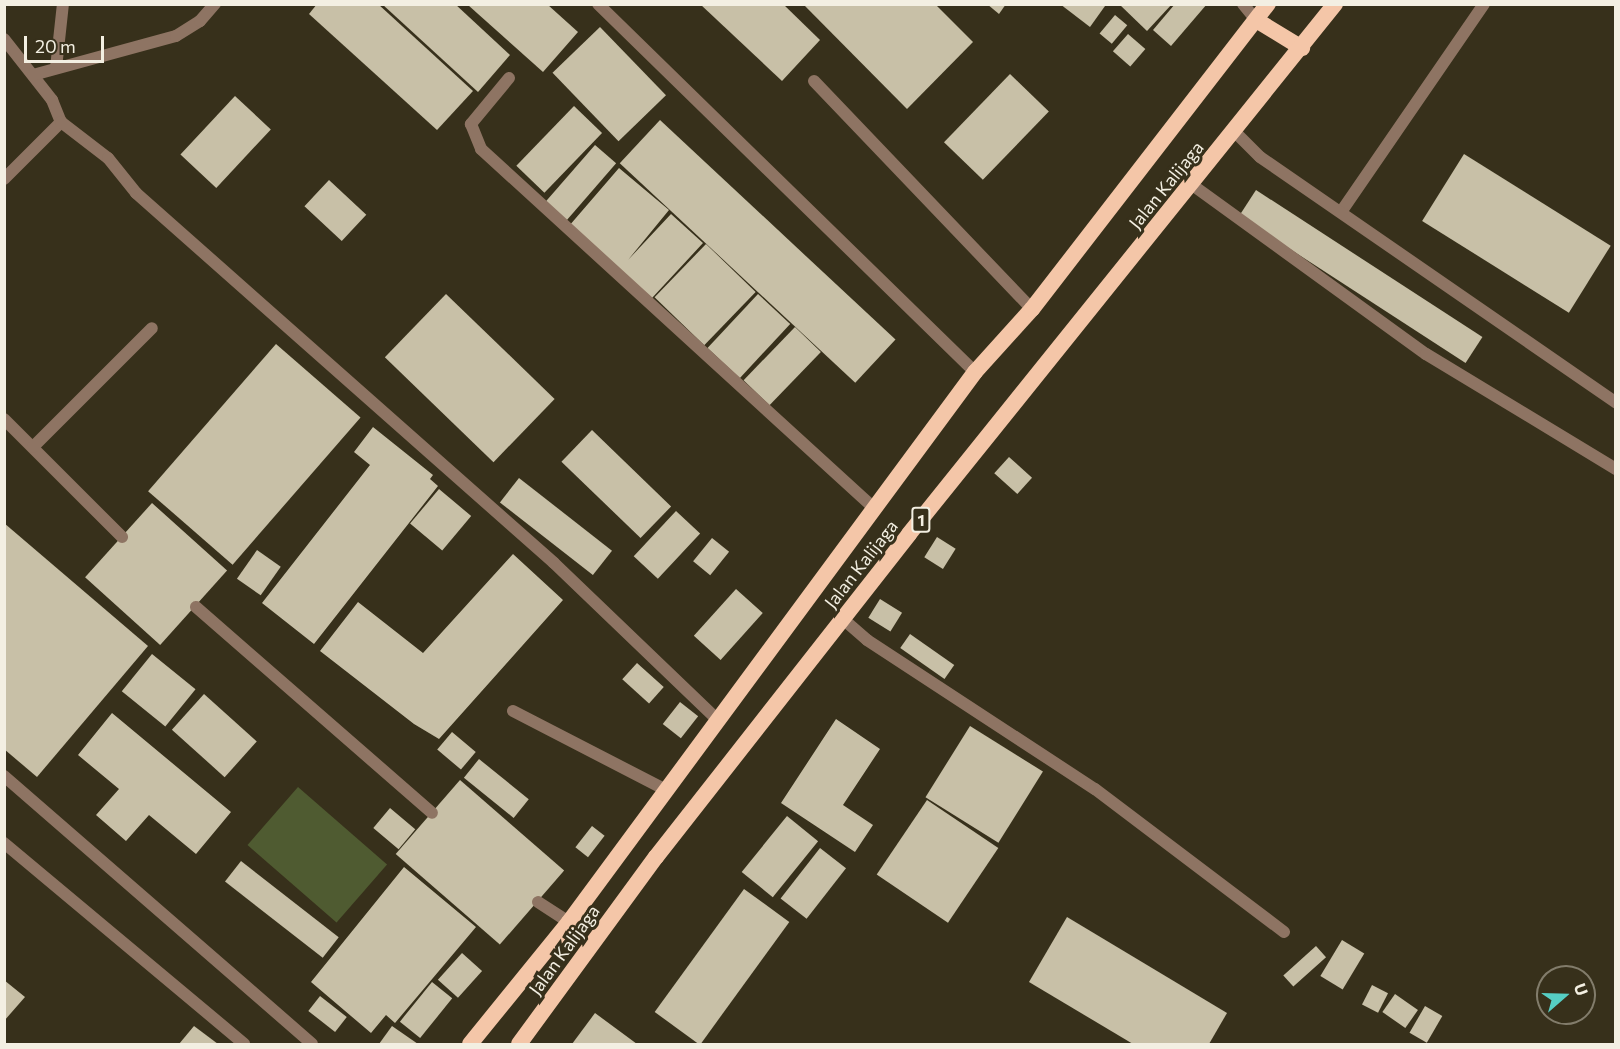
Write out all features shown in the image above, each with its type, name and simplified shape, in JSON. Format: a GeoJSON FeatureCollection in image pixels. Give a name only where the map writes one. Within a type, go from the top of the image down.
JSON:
{"type":"FeatureCollection","features":[{"type":"Feature","properties":{"kind":"highway","name":"Jalan Kalijaga"},"geometry":{"type":"LineString","coordinates":[[470,1044],[569,921],[975,372],[1032,309],[1268,4]]}},
{"type":"Feature","properties":{"kind":"highway","name":"Jalan Kalijaga"},"geometry":{"type":"LineString","coordinates":[[519,1044],[656,857],[843,619],[1235,132],[1335,4]]}},
{"type":"Feature","properties":{"kind":"highway"},"geometry":{"type":"LineString","coordinates":[[1256,20],[1302,48]]}},
{"type":"Feature","properties":{"kind":"street"},"geometry":{"type":"LineString","coordinates":[[56,69],[63,4]]}},
{"type":"Feature","properties":{"kind":"street"},"geometry":{"type":"LineString","coordinates":[[33,75],[176,36],[200,21],[215,4]]}},
{"type":"Feature","properties":{"kind":"street"},"geometry":{"type":"LineString","coordinates":[[598,4],[975,372]]}},
{"type":"Feature","properties":{"kind":"street"},"geometry":{"type":"LineString","coordinates":[[1243,4],[1256,20]]}},
{"type":"Feature","properties":{"kind":"street"},"geometry":{"type":"LineString","coordinates":[[1341,212],[1484,4]]}},
{"type":"Feature","properties":{"kind":"street"},"geometry":{"type":"LineString","coordinates":[[4,39],[52,100],[62,122],[108,158],[136,193],[554,564],[718,720]]}},
{"type":"Feature","properties":{"kind":"street"},"geometry":{"type":"LineString","coordinates":[[509,78],[471,124],[481,149],[875,509]]}},
{"type":"Feature","properties":{"kind":"street"},"geometry":{"type":"LineString","coordinates":[[814,81],[1032,309]]}},
{"type":"Feature","properties":{"kind":"street"},"geometry":{"type":"LineString","coordinates":[[4,179],[62,122]]}},
{"type":"Feature","properties":{"kind":"street"},"geometry":{"type":"LineString","coordinates":[[1235,132],[1260,157],[1616,403]]}},
{"type":"Feature","properties":{"kind":"street"},"geometry":{"type":"LineString","coordinates":[[1191,184],[1426,354],[1616,469]]}},
{"type":"Feature","properties":{"kind":"street"},"geometry":{"type":"LineString","coordinates":[[33,447],[152,328]]}},
{"type":"Feature","properties":{"kind":"street"},"geometry":{"type":"LineString","coordinates":[[4,419],[122,537]]}},
{"type":"Feature","properties":{"kind":"street"},"geometry":{"type":"LineString","coordinates":[[196,607],[432,813]]}},
{"type":"Feature","properties":{"kind":"street"},"geometry":{"type":"LineString","coordinates":[[843,619],[867,640],[1095,789],[1284,932]]}},
{"type":"Feature","properties":{"kind":"street"},"geometry":{"type":"LineString","coordinates":[[513,711],[666,790]]}},
{"type":"Feature","properties":{"kind":"street"},"geometry":{"type":"LineString","coordinates":[[4,776],[312,1044]]}},
{"type":"Feature","properties":{"kind":"street"},"geometry":{"type":"LineString","coordinates":[[4,843],[244,1044]]}},
{"type":"Feature","properties":{"kind":"street"},"geometry":{"type":"LineString","coordinates":[[538,902],[569,921]]}},
{"type":"Feature","properties":{"kind":"green space"},"geometry":{"type":"Polygon","coordinates":[[[298,787],[387,864],[337,923],[247,845],[298,787]]]}},
{"type":"Feature","properties":{"kind":"building"},"geometry":{"type":"Polygon","coordinates":[[[317,4],[378,4],[473,91],[437,130],[309,14],[317,4]]]}},
{"type":"Feature","properties":{"kind":"building"},"geometry":{"type":"Polygon","coordinates":[[[382,4],[455,4],[510,55],[478,92],[382,4]]]}},
{"type":"Feature","properties":{"kind":"building"},"geometry":{"type":"Polygon","coordinates":[[[700,4],[783,4],[820,40],[782,81],[700,4]]]}},
{"type":"Feature","properties":{"kind":"building"},"geometry":{"type":"Polygon","coordinates":[[[803,4],[935,4],[973,42],[907,109],[803,4]]]}},
{"type":"Feature","properties":{"kind":"building"},"geometry":{"type":"Polygon","coordinates":[[[987,4],[1006,4],[999,14],[987,4]]]}},
{"type":"Feature","properties":{"kind":"building"},"geometry":{"type":"Polygon","coordinates":[[[1060,4],[1104,4],[1105,6],[1090,27],[1060,4]]]}},
{"type":"Feature","properties":{"kind":"building"},"geometry":{"type":"Polygon","coordinates":[[[1119,4],[1172,4],[1147,31],[1119,4]]]}},
{"type":"Feature","properties":{"kind":"building"},"geometry":{"type":"Polygon","coordinates":[[[1175,4],[1207,4],[1171,46],[1153,30],[1175,4]]]}},
{"type":"Feature","properties":{"kind":"building"},"geometry":{"type":"Polygon","coordinates":[[[468,5],[548,5],[578,32],[543,72],[468,5]]]}},
{"type":"Feature","properties":{"kind":"building"},"geometry":{"type":"Polygon","coordinates":[[[1115,15],[1127,25],[1112,44],[1100,33],[1115,15]]]}},
{"type":"Feature","properties":{"kind":"building"},"geometry":{"type":"Polygon","coordinates":[[[600,27],[666,95],[619,141],[553,73],[600,27]]]}},
{"type":"Feature","properties":{"kind":"building"},"geometry":{"type":"Polygon","coordinates":[[[1128,34],[1145,49],[1130,66],[1113,51],[1128,34]]]}},
{"type":"Feature","properties":{"kind":"building"},"geometry":{"type":"Polygon","coordinates":[[[1010,74],[1049,112],[983,180],[944,142],[1010,74]]]}},
{"type":"Feature","properties":{"kind":"building"},"geometry":{"type":"Polygon","coordinates":[[[235,96],[271,129],[216,188],[180,155],[235,96]]]}},
{"type":"Feature","properties":{"kind":"building"},"geometry":{"type":"Polygon","coordinates":[[[574,106],[602,133],[544,193],[516,166],[574,106]]]}},
{"type":"Feature","properties":{"kind":"building"},"geometry":{"type":"Polygon","coordinates":[[[660,120],[895,340],[855,383],[620,163],[660,120]]]}},
{"type":"Feature","properties":{"kind":"building"},"geometry":{"type":"Polygon","coordinates":[[[595,145],[616,163],[566,221],[544,203],[595,145]]]}},
{"type":"Feature","properties":{"kind":"building"},"geometry":{"type":"Polygon","coordinates":[[[1464,154],[1611,246],[1569,313],[1422,221],[1464,154]]]}},
{"type":"Feature","properties":{"kind":"building"},"geometry":{"type":"Polygon","coordinates":[[[619,168],[669,210],[628,260],[671,214],[703,243],[652,298],[569,226],[619,168]]]}},
{"type":"Feature","properties":{"kind":"building"},"geometry":{"type":"Polygon","coordinates":[[[329,180],[366,215],[342,241],[304,206],[329,180]]]}},
{"type":"Feature","properties":{"kind":"building"},"geometry":{"type":"Polygon","coordinates":[[[1256,190],[1482,337],[1466,363],[1239,216],[1256,190]]]}},
{"type":"Feature","properties":{"kind":"building"},"geometry":{"type":"Polygon","coordinates":[[[706,244],[756,292],[704,345],[655,297],[706,244]]]}},
{"type":"Feature","properties":{"kind":"building"},"geometry":{"type":"Polygon","coordinates":[[[446,294],[555,399],[493,462],[385,357],[446,294]]]}},
{"type":"Feature","properties":{"kind":"building"},"geometry":{"type":"Polygon","coordinates":[[[758,294],[790,324],[740,378],[708,348],[758,294]]]}},
{"type":"Feature","properties":{"kind":"building"},"geometry":{"type":"Polygon","coordinates":[[[795,327],[821,352],[769,405],[744,380],[795,327]]]}},
{"type":"Feature","properties":{"kind":"building"},"geometry":{"type":"Polygon","coordinates":[[[276,344],[361,417],[233,565],[148,491],[276,344]]]}},
{"type":"Feature","properties":{"kind":"building"},"geometry":{"type":"Polygon","coordinates":[[[373,427],[433,475],[430,479],[438,486],[314,644],[262,603],[370,465],[354,452],[373,427]]]}},
{"type":"Feature","properties":{"kind":"building"},"geometry":{"type":"Polygon","coordinates":[[[592,430],[671,506],[641,538],[561,462],[592,430]]]}},
{"type":"Feature","properties":{"kind":"building"},"geometry":{"type":"Polygon","coordinates":[[[1009,457],[1032,478],[1017,494],[994,473],[1009,457]]]}},
{"type":"Feature","properties":{"kind":"building"},"geometry":{"type":"Polygon","coordinates":[[[519,478],[612,551],[593,575],[500,502],[519,478]]]}},
{"type":"Feature","properties":{"kind":"building"},"geometry":{"type":"Polygon","coordinates":[[[439,489],[471,516],[442,550],[410,523],[439,489]]]}},
{"type":"Feature","properties":{"kind":"building"},"geometry":{"type":"Polygon","coordinates":[[[152,503],[227,571],[160,645],[85,577],[152,503]]]}},
{"type":"Feature","properties":{"kind":"building"},"geometry":{"type":"Polygon","coordinates":[[[676,511],[700,534],[658,579],[634,556],[676,511]]]}},
{"type":"Feature","properties":{"kind":"building"},"geometry":{"type":"Polygon","coordinates":[[[4,523],[148,646],[37,777],[4,749],[4,523]]]}},
{"type":"Feature","properties":{"kind":"building"},"geometry":{"type":"Polygon","coordinates":[[[937,537],[956,549],[943,569],[924,557],[937,537]]]}},
{"type":"Feature","properties":{"kind":"building"},"geometry":{"type":"Polygon","coordinates":[[[712,538],[729,552],[710,575],[693,561],[712,538]]]}},
{"type":"Feature","properties":{"kind":"building"},"geometry":{"type":"Polygon","coordinates":[[[257,550],[281,567],[261,595],[237,579],[257,550]]]}},
{"type":"Feature","properties":{"kind":"building"},"geometry":{"type":"Polygon","coordinates":[[[513,554],[563,600],[439,739],[414,724],[320,651],[358,602],[423,653],[513,554]]]}},
{"type":"Feature","properties":{"kind":"building"},"geometry":{"type":"Polygon","coordinates":[[[736,589],[763,613],[721,660],[694,636],[736,589]]]}},
{"type":"Feature","properties":{"kind":"building"},"geometry":{"type":"Polygon","coordinates":[[[880,599],[902,613],[890,631],[868,618],[880,599]]]}},
{"type":"Feature","properties":{"kind":"building"},"geometry":{"type":"Polygon","coordinates":[[[910,634],[954,665],[944,679],[900,648],[910,634]]]}},
{"type":"Feature","properties":{"kind":"building"},"geometry":{"type":"Polygon","coordinates":[[[152,654],[196,689],[165,727],[122,691],[152,654]]]}},
{"type":"Feature","properties":{"kind":"building"},"geometry":{"type":"Polygon","coordinates":[[[637,663],[664,687],[649,703],[622,679],[637,663]]]}},
{"type":"Feature","properties":{"kind":"building"},"geometry":{"type":"Polygon","coordinates":[[[204,694],[257,742],[225,777],[172,730],[204,694]]]}},
{"type":"Feature","properties":{"kind":"building"},"geometry":{"type":"Polygon","coordinates":[[[680,702],[698,716],[681,738],[663,724],[680,702]]]}},
{"type":"Feature","properties":{"kind":"building"},"geometry":{"type":"Polygon","coordinates":[[[112,713],[231,812],[196,854],[149,815],[126,841],[96,815],[119,789],[78,755],[112,713]]]}},
{"type":"Feature","properties":{"kind":"building"},"geometry":{"type":"Polygon","coordinates":[[[836,719],[880,749],[843,805],[873,825],[855,852],[781,803],[836,719]]]}},
{"type":"Feature","properties":{"kind":"building"},"geometry":{"type":"Polygon","coordinates":[[[970,726],[1043,772],[998,843],[925,797],[970,726]]]}},
{"type":"Feature","properties":{"kind":"building"},"geometry":{"type":"Polygon","coordinates":[[[452,732],[476,752],[461,770],[437,750],[452,732]]]}},
{"type":"Feature","properties":{"kind":"building"},"geometry":{"type":"Polygon","coordinates":[[[479,759],[529,799],[514,818],[464,778],[479,759]]]}},
{"type":"Feature","properties":{"kind":"building"},"geometry":{"type":"Polygon","coordinates":[[[460,780],[564,871],[500,944],[396,854],[460,780]]]}},
{"type":"Feature","properties":{"kind":"building"},"geometry":{"type":"Polygon","coordinates":[[[927,800],[998,848],[948,923],[877,875],[927,800]]]}},
{"type":"Feature","properties":{"kind":"building"},"geometry":{"type":"Polygon","coordinates":[[[390,808],[415,829],[399,849],[373,828],[390,808]]]}},
{"type":"Feature","properties":{"kind":"building"},"geometry":{"type":"Polygon","coordinates":[[[787,816],[818,841],[773,897],[742,872],[787,816]]]}},
{"type":"Feature","properties":{"kind":"building"},"geometry":{"type":"Polygon","coordinates":[[[592,826],[605,836],[588,857],[575,847],[592,826]]]}},
{"type":"Feature","properties":{"kind":"building"},"geometry":{"type":"Polygon","coordinates":[[[820,848],[846,868],[807,919],[781,898],[820,848]]]}},
{"type":"Feature","properties":{"kind":"building"},"geometry":{"type":"Polygon","coordinates":[[[241,861],[339,937],[323,958],[225,881],[241,861]]]}},
{"type":"Feature","properties":{"kind":"building"},"geometry":{"type":"Polygon","coordinates":[[[404,867],[476,927],[395,1023],[386,1015],[371,1033],[311,982],[404,867]]]}},
{"type":"Feature","properties":{"kind":"building"},"geometry":{"type":"Polygon","coordinates":[[[744,889],[789,922],[701,1044],[655,1012],[744,889]]]}},
{"type":"Feature","properties":{"kind":"building"},"geometry":{"type":"Polygon","coordinates":[[[1067,917],[1227,1013],[1209,1044],[1133,1044],[1029,982],[1067,917]]]}},
{"type":"Feature","properties":{"kind":"building"},"geometry":{"type":"Polygon","coordinates":[[[1342,940],[1364,953],[1343,989],[1320,976],[1342,940]]]}},
{"type":"Feature","properties":{"kind":"building"},"geometry":{"type":"Polygon","coordinates":[[[1316,946],[1326,957],[1293,987],[1283,975],[1316,946]]]}},
{"type":"Feature","properties":{"kind":"building"},"geometry":{"type":"Polygon","coordinates":[[[462,953],[482,971],[458,998],[438,980],[462,953]]]}},
{"type":"Feature","properties":{"kind":"building"},"geometry":{"type":"Polygon","coordinates":[[[4,980],[25,997],[4,1021],[4,980]]]}},
{"type":"Feature","properties":{"kind":"building"},"geometry":{"type":"Polygon","coordinates":[[[432,982],[452,998],[420,1038],[400,1022],[432,982]]]}},
{"type":"Feature","properties":{"kind":"building"},"geometry":{"type":"Polygon","coordinates":[[[1372,985],[1388,993],[1378,1013],[1362,1005],[1372,985]]]}},
{"type":"Feature","properties":{"kind":"building"},"geometry":{"type":"Polygon","coordinates":[[[1395,994],[1418,1010],[1405,1028],[1382,1012],[1395,994]]]}},
{"type":"Feature","properties":{"kind":"building"},"geometry":{"type":"Polygon","coordinates":[[[320,996],[347,1017],[335,1032],[308,1011],[320,996]]]}},
{"type":"Feature","properties":{"kind":"building"},"geometry":{"type":"Polygon","coordinates":[[[1425,1006],[1442,1016],[1427,1043],[1410,1033],[1425,1006]]]}},
{"type":"Feature","properties":{"kind":"building"},"geometry":{"type":"Polygon","coordinates":[[[595,1013],[637,1044],[572,1044],[595,1013]]]}},
{"type":"Feature","properties":{"kind":"building"},"geometry":{"type":"Polygon","coordinates":[[[194,1026],[218,1044],[179,1044],[194,1026]]]}},
{"type":"Feature","properties":{"kind":"building"},"geometry":{"type":"Polygon","coordinates":[[[392,1026],[418,1044],[379,1044],[392,1026]]]}}]}
